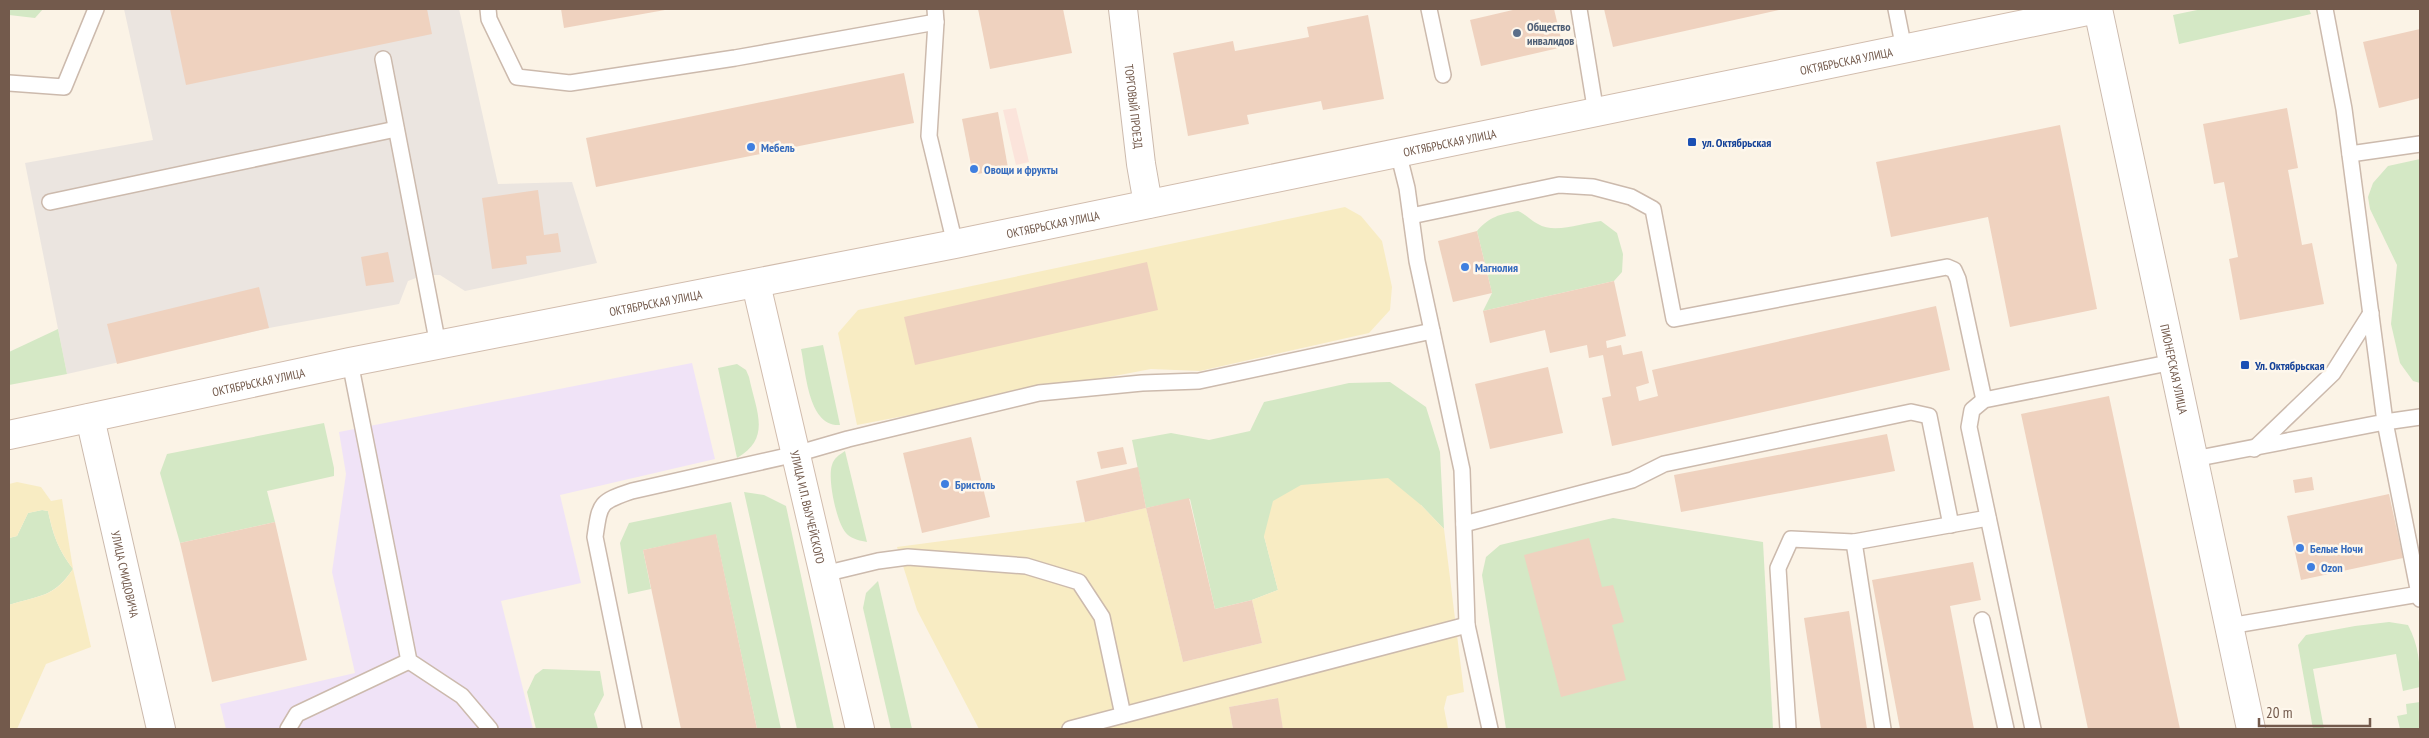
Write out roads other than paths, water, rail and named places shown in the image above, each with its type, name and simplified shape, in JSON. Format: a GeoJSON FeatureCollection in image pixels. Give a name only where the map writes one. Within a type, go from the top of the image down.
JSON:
{"type":"FeatureCollection","features":[{"type":"Feature","properties":{"kind":"main road","name":"ТОРГОВЫЙ ПРОЕЗД"},"geometry":{"type":"LineString","coordinates":[[1123,9],[1141,164],[1148,204]]}},
{"type":"Feature","properties":{"kind":"main road","name":"ОКТЯБРЬСКАЯ УЛИЦА"},"geometry":{"type":"LineString","coordinates":[[9,435],[350,362],[955,244],[2097,9]]}},
{"type":"Feature","properties":{"kind":"main road","name":"ПИОНЕРСКАЯ УЛИЦА"},"geometry":{"type":"LineString","coordinates":[[2097,9],[2251,729]]}},
{"type":"Feature","properties":{"kind":"main road","name":"УЛИЦА И.П. ВЫУЧЕЙСКОГО"},"geometry":{"type":"LineString","coordinates":[[756,284],[860,729]]}},
{"type":"Feature","properties":{"kind":"main road","name":"УЛИЦА СМИДОВИЧА"},"geometry":{"type":"LineString","coordinates":[[90,418],[162,729]]}},
{"type":"Feature","properties":{"kind":"lane"},"geometry":{"type":"LineString","coordinates":[[9,83],[64,87],[96,9]]}},
{"type":"Feature","properties":{"kind":"lane"},"geometry":{"type":"LineString","coordinates":[[488,9],[489,19],[517,77],[570,83],[735,58],[936,15],[929,136],[955,244]]}},
{"type":"Feature","properties":{"kind":"lane"},"geometry":{"type":"LineString","coordinates":[[1429,9],[1443,75]]}},
{"type":"Feature","properties":{"kind":"lane"},"geometry":{"type":"LineString","coordinates":[[1579,9],[1596,113]]}},
{"type":"Feature","properties":{"kind":"lane"},"geometry":{"type":"LineString","coordinates":[[1896,9],[1904,49]]}},
{"type":"Feature","properties":{"kind":"lane"},"geometry":{"type":"LineString","coordinates":[[2229,626],[2420,596],[2385,422],[2344,109],[2325,9]]}},
{"type":"Feature","properties":{"kind":"lane"},"geometry":{"type":"LineString","coordinates":[[383,59],[438,345]]}},
{"type":"Feature","properties":{"kind":"lane"},"geometry":{"type":"LineString","coordinates":[[50,202],[396,129]]}},
{"type":"Feature","properties":{"kind":"lane"},"geometry":{"type":"LineString","coordinates":[[2350,154],[2420,144]]}},
{"type":"Feature","properties":{"kind":"lane"},"geometry":{"type":"LineString","coordinates":[[1398,152],[1411,216],[1417,261],[1462,470],[1467,625],[1490,729]]}},
{"type":"Feature","properties":{"kind":"lane"},"geometry":{"type":"LineString","coordinates":[[1411,216],[1559,185],[1593,187],[1632,197],[1654,209],[1674,319],[1947,267],[1954,270],[1958,279],[1984,400]]}},
{"type":"Feature","properties":{"kind":"lane"},"geometry":{"type":"LineString","coordinates":[[2254,449],[2333,372],[2370,313]]}},
{"type":"Feature","properties":{"kind":"lane"},"geometry":{"type":"LineString","coordinates":[[634,729],[594,537],[599,510],[607,499],[632,491],[796,454],[848,439],[1040,393],[1142,383],[1199,381],[1432,331]]}},
{"type":"Feature","properties":{"kind":"lane"},"geometry":{"type":"LineString","coordinates":[[350,362],[409,661],[462,696],[490,729]]}},
{"type":"Feature","properties":{"kind":"lane"},"geometry":{"type":"LineString","coordinates":[[2033,729],[1969,427],[1972,410],[1984,400],[2174,362]]}},
{"type":"Feature","properties":{"kind":"lane"},"geometry":{"type":"LineString","coordinates":[[1464,524],[1632,480],[1664,464],[1911,412],[1929,416],[1951,525]]}},
{"type":"Feature","properties":{"kind":"lane"},"geometry":{"type":"LineString","coordinates":[[2194,460],[2385,422],[2420,417]]}},
{"type":"Feature","properties":{"kind":"lane"},"geometry":{"type":"LineString","coordinates":[[1788,729],[1778,568],[1791,539],[1854,542],[1988,518]]}},
{"type":"Feature","properties":{"kind":"lane"},"geometry":{"type":"LineString","coordinates":[[1854,542],[1883,729]]}},
{"type":"Feature","properties":{"kind":"lane"},"geometry":{"type":"LineString","coordinates":[[824,574],[878,561],[908,557],[1026,566],[1079,582],[1102,617],[1123,715]]}},
{"type":"Feature","properties":{"kind":"lane"},"geometry":{"type":"LineString","coordinates":[[1982,620],[2006,729]]}},
{"type":"Feature","properties":{"kind":"lane"},"geometry":{"type":"LineString","coordinates":[[1070,729],[1467,625]]}},
{"type":"Feature","properties":{"kind":"lane"},"geometry":{"type":"LineString","coordinates":[[288,729],[297,714],[409,661]]}},
{"type":"Feature","properties":{"kind":"place","name":"Общество инвалидов"},"geometry":{"type":"Point","coordinates":[1517,33]}},
{"type":"Feature","properties":{"kind":"place","name":"ул. Октябрьская"},"geometry":{"type":"Point","coordinates":[1692,142]}},
{"type":"Feature","properties":{"kind":"place","name":"Мебель"},"geometry":{"type":"Point","coordinates":[751,147]}},
{"type":"Feature","properties":{"kind":"place","name":"Овощи и фрукты"},"geometry":{"type":"Point","coordinates":[974,169]}},
{"type":"Feature","properties":{"kind":"place","name":"Магнолия"},"geometry":{"type":"Point","coordinates":[1465,267]}},
{"type":"Feature","properties":{"kind":"place","name":"Ул. Октябрьская"},"geometry":{"type":"Point","coordinates":[2245,365]}},
{"type":"Feature","properties":{"kind":"place","name":"Бристоль"},"geometry":{"type":"Point","coordinates":[945,484]}},
{"type":"Feature","properties":{"kind":"place","name":"Белые Ночи"},"geometry":{"type":"Point","coordinates":[2300,548]}},
{"type":"Feature","properties":{"kind":"place","name":"Ozon"},"geometry":{"type":"Point","coordinates":[2311,567]}}]}
